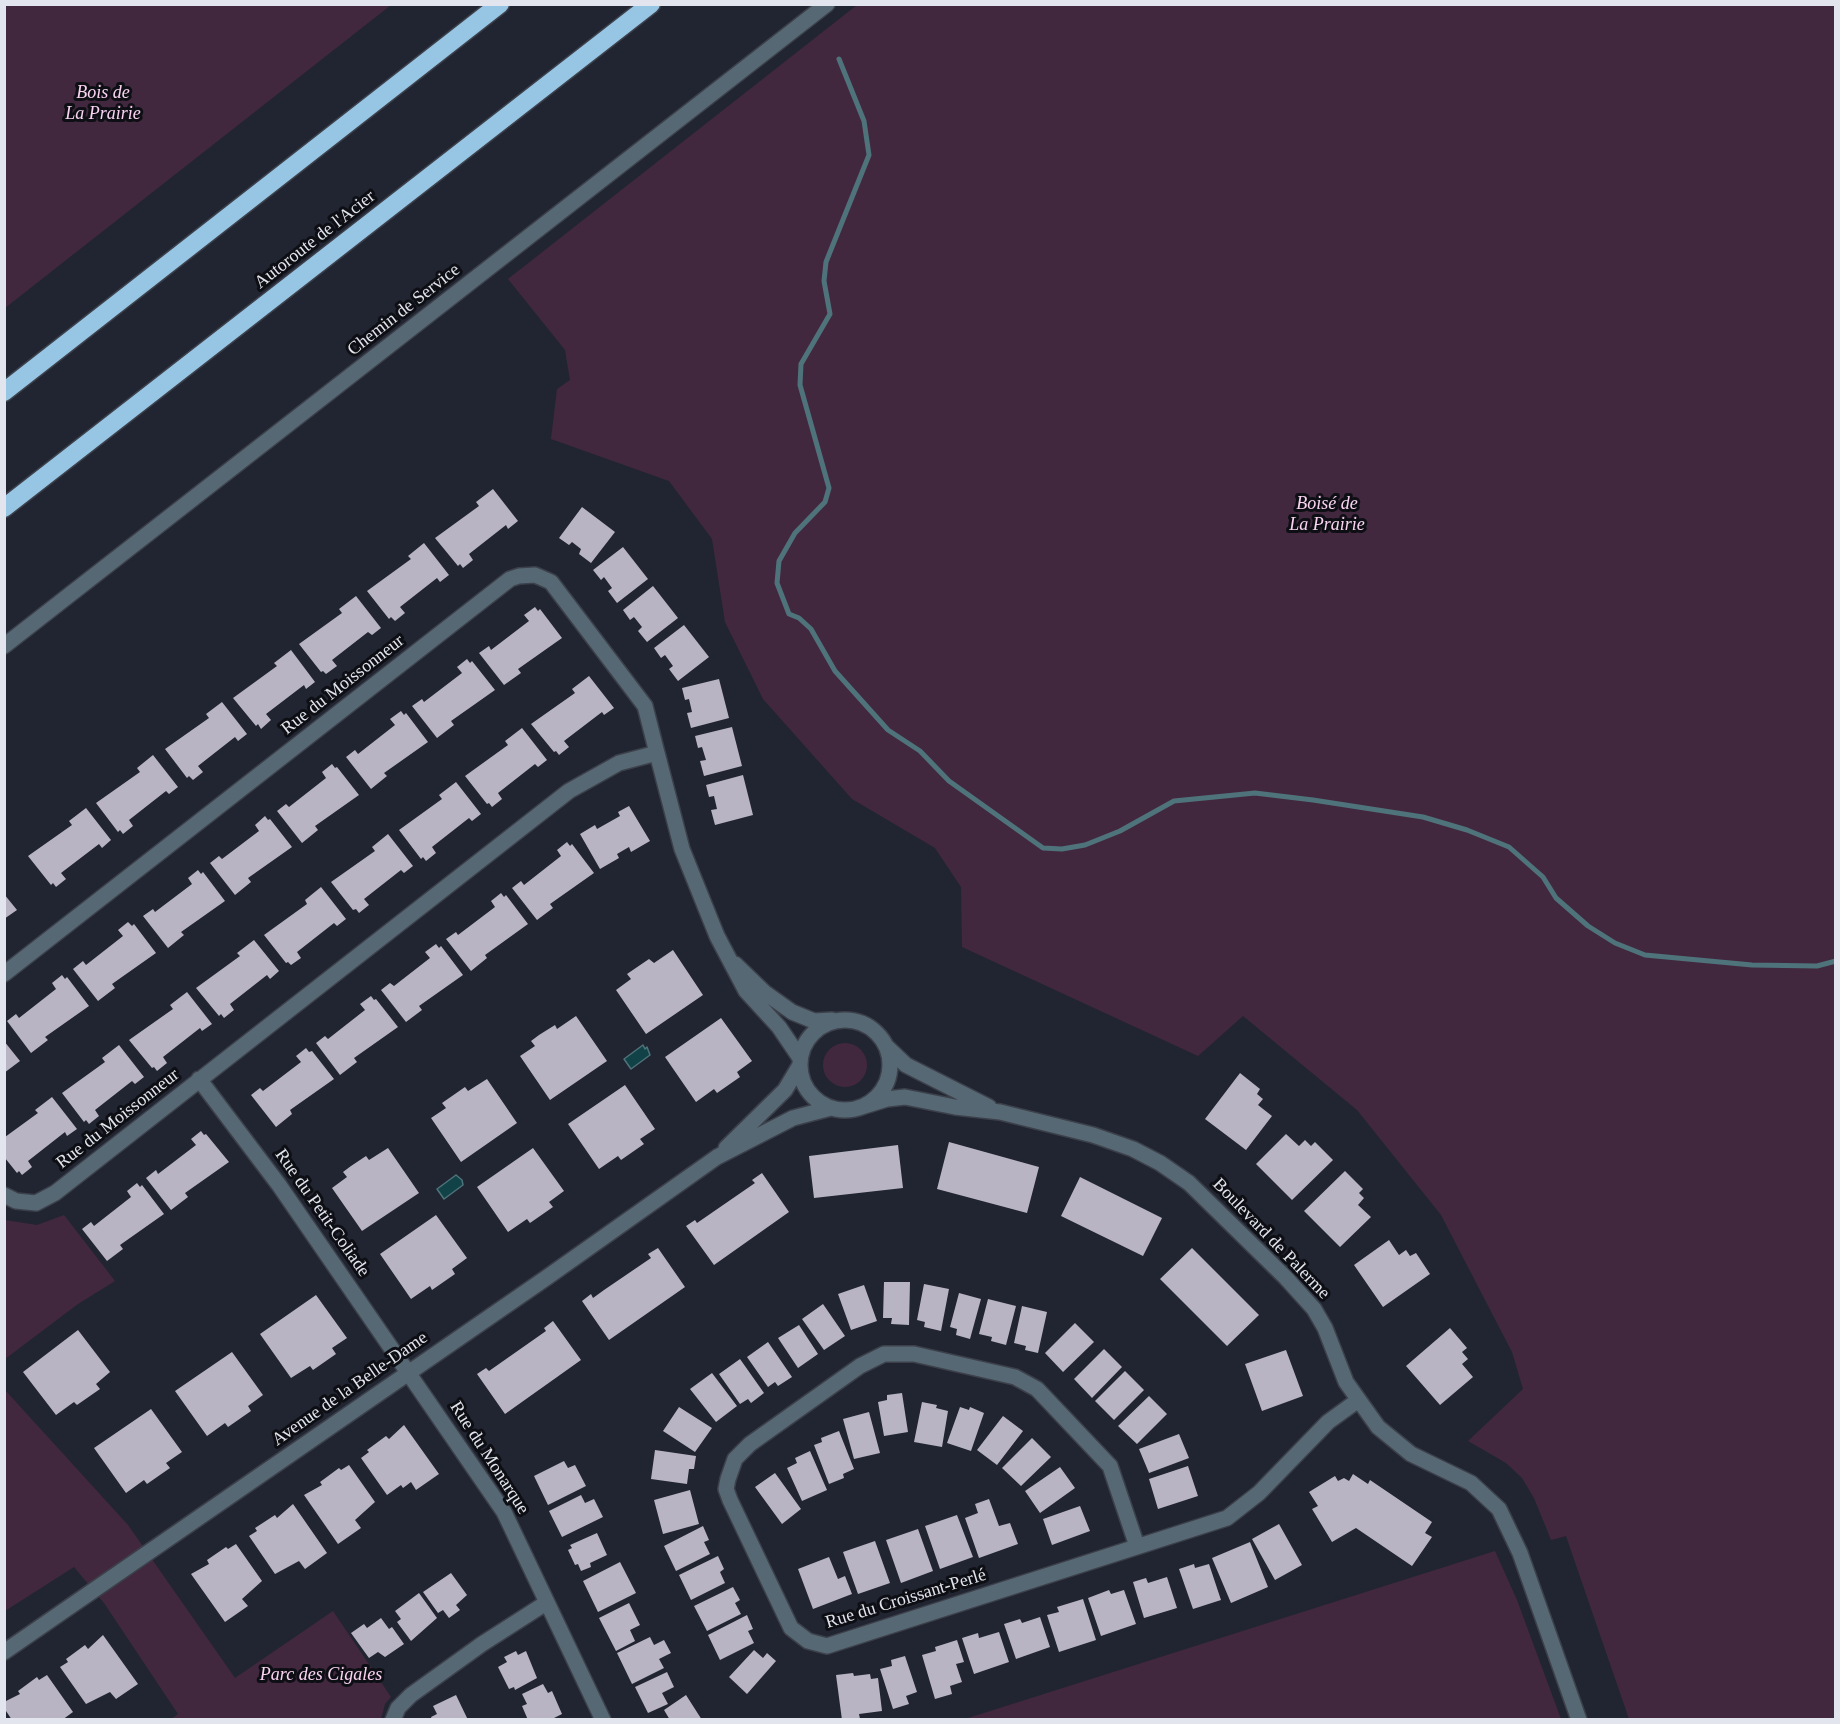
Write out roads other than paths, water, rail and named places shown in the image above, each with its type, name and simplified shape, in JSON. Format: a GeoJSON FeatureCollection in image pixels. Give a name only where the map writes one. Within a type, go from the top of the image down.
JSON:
{"type":"FeatureCollection","features":[{"type":"Feature","properties":{"kind":"highway"},"geometry":{"type":"LineString","coordinates":[[4,392],[500,4]]}},
{"type":"Feature","properties":{"kind":"highway","name":"Autoroute de l'Acier"},"geometry":{"type":"LineString","coordinates":[[4,508],[651,4]]}},
{"type":"Feature","properties":{"kind":"street","name":"Chemin de Service"},"geometry":{"type":"LineString","coordinates":[[4,646],[827,4]]}},
{"type":"Feature","properties":{"kind":"street","name":"Rue du Moissonneur"},"geometry":{"type":"LineString","coordinates":[[4,974],[501,586],[519,576],[544,578],[557,589],[640,697],[686,858],[708,915],[751,998],[779,1027],[800,1061]]}},
{"type":"Feature","properties":{"kind":"street","name":"Rue du Moissonneur"},"geometry":{"type":"LineString","coordinates":[[4,1195],[25,1203],[47,1199],[569,791],[619,763],[657,753]]}},
{"type":"Feature","properties":{"kind":"street","name":"Rue du Moissonneur"},"geometry":{"type":"LineString","coordinates":[[729,958],[764,992],[792,1012],[814,1020],[836,1020]]}},
{"type":"Feature","properties":{"kind":"street"},"geometry":{"type":"LineString","coordinates":[[836,1020],[848,1020],[869,1027],[887,1047],[890,1062],[889,1077],[883,1091],[872,1102],[858,1108],[844,1110],[831,1108],[808,1091],[802,1079],[800,1061],[804,1045],[823,1025],[836,1020]]}},
{"type":"Feature","properties":{"kind":"street","name":"Boulevard de Palerme"},"geometry":{"type":"LineString","coordinates":[[887,1047],[914,1069],[1000,1112]]}},
{"type":"Feature","properties":{"kind":"street","name":"Avenue de la Belle-Dame"},"geometry":{"type":"LineString","coordinates":[[717,1157],[785,1090],[800,1061]]}},
{"type":"Feature","properties":{"kind":"street","name":"Rue du Petit-Coliade"},"geometry":{"type":"LineString","coordinates":[[200,1079],[279,1185],[409,1371]]}},
{"type":"Feature","properties":{"kind":"street","name":"Boulevard de Palerme"},"geometry":{"type":"LineString","coordinates":[[858,1108],[886,1099],[905,1097],[955,1107],[1000,1112],[1117,1143],[1143,1154],[1178,1174],[1307,1299],[1325,1328],[1338,1366],[1357,1401],[1386,1434],[1402,1448],[1423,1461],[1471,1483],[1499,1509],[1520,1553],[1579,1719]]}},
{"type":"Feature","properties":{"kind":"street","name":"Avenue de la Belle-Dame"},"geometry":{"type":"LineString","coordinates":[[4,1652],[546,1278],[717,1157],[793,1118],[831,1108]]}},
{"type":"Feature","properties":{"kind":"street","name":"Rue du Croissant-Perlé"},"geometry":{"type":"LineString","coordinates":[[1137,1546],[1110,1466],[1037,1389],[1015,1377],[914,1354],[884,1354],[860,1366],[750,1444],[735,1459],[726,1489],[791,1628],[797,1635],[817,1644],[837,1644],[1215,1522],[1237,1512],[1259,1493],[1328,1422],[1357,1401]]}},
{"type":"Feature","properties":{"kind":"street","name":"Rue du Monarque"},"geometry":{"type":"LineString","coordinates":[[409,1371],[504,1512],[603,1719]]}},
{"type":"Feature","properties":{"kind":"street"},"geometry":{"type":"LineString","coordinates":[[393,1719],[403,1702],[419,1689],[546,1603]]}},
{"type":"Feature","properties":{"kind":"waterway"},"geometry":{"type":"LineString","coordinates":[[839,59],[864,121],[869,155],[826,262],[824,281],[830,314],[801,364],[800,385],[829,488],[825,502],[795,533],[779,561],[777,583],[789,614],[799,618],[811,629],[835,671],[888,730],[920,751],[949,781],[1043,848],[1062,849],[1085,845],[1120,831],[1174,801],[1255,793],[1313,800],[1423,817],[1467,830],[1509,847],[1543,877],[1556,898],[1588,926],[1615,943],[1645,955],[1752,965],[1817,966],[1836,961]]}},
{"type":"Feature","properties":{"kind":"park label","name":"Bois de La Prairie"},"geometry":{"type":"Point","coordinates":[103,103]}},
{"type":"Feature","properties":{"kind":"park label","name":"Boisé de La Prairie"},"geometry":{"type":"Point","coordinates":[1327,514]}},
{"type":"Feature","properties":{"kind":"park label","name":"Parc des Cigales"},"geometry":{"type":"Point","coordinates":[321,1675]}}]}
